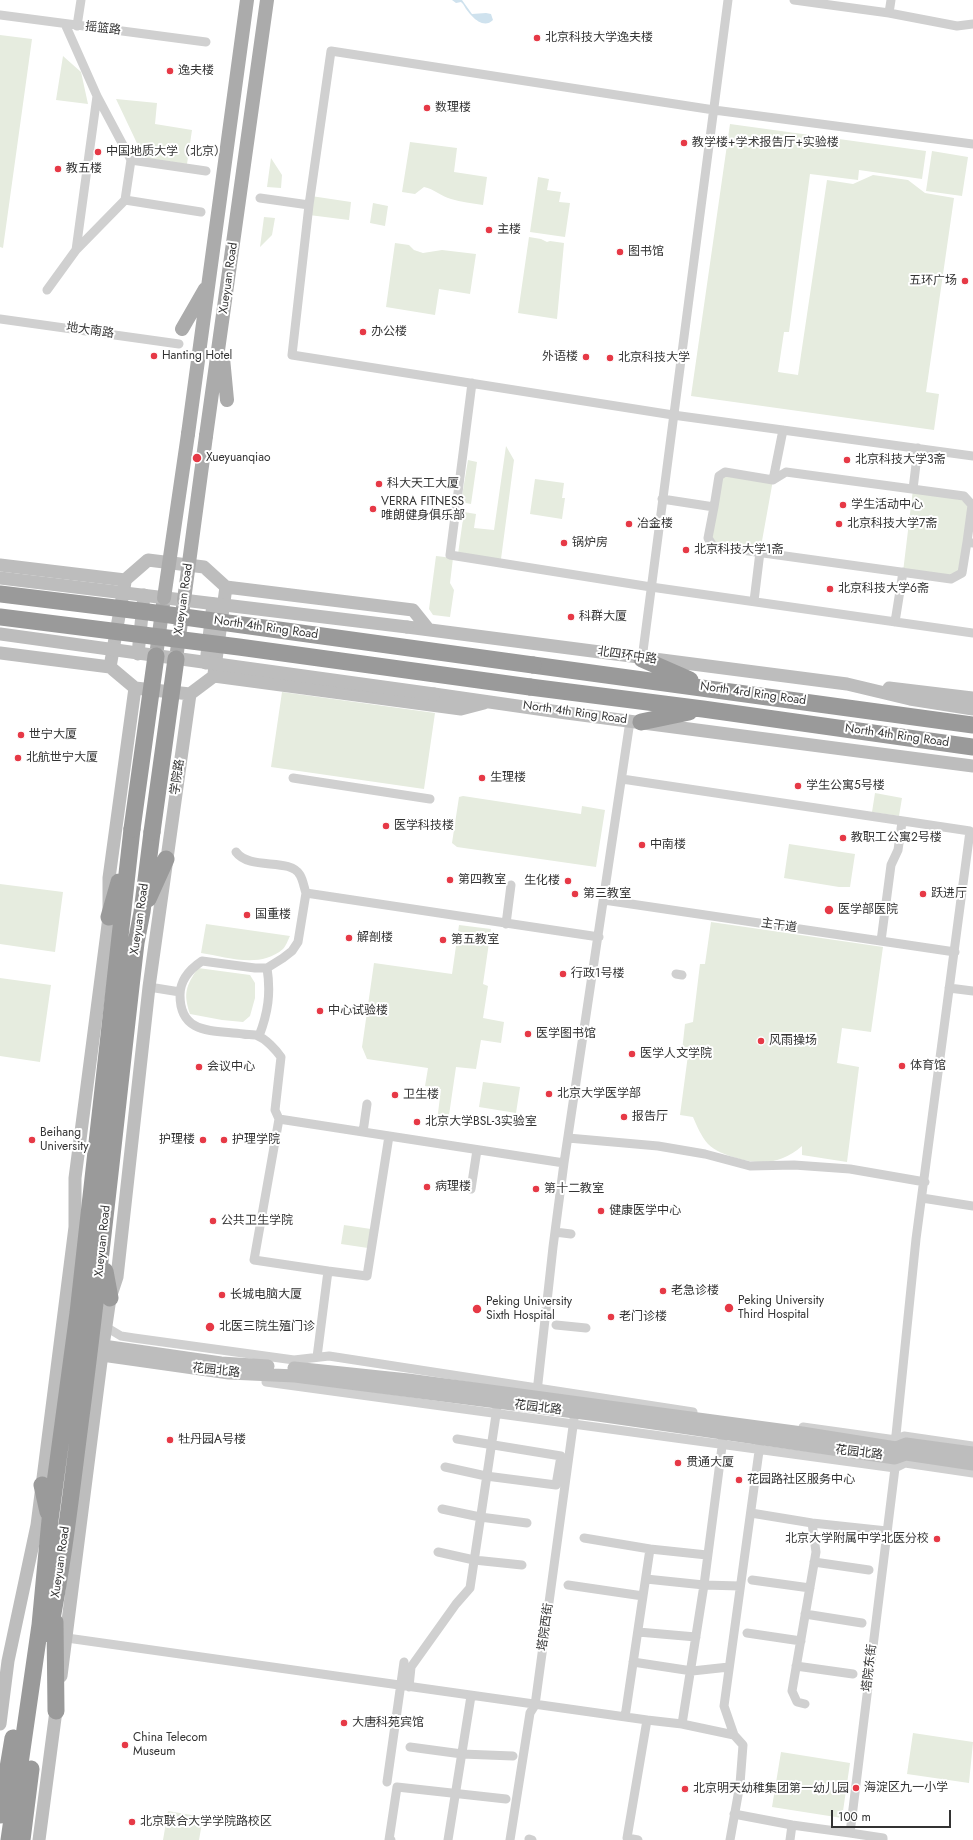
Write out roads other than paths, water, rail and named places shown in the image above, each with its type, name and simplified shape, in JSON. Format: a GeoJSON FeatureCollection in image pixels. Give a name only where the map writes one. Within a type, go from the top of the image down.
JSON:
{"type":"FeatureCollection","features":[{"type":"Feature","properties":{"kind":"highway","name":"North 4th Ring Road"},"geometry":{"type":"LineString","coordinates":[[0,594],[141,611],[533,665]]}},
{"type":"Feature","properties":{"kind":"highway","name":"North 4th Ring Road"},"geometry":{"type":"LineString","coordinates":[[0,616],[973,746]]}},
{"type":"Feature","properties":{"kind":"highway","name":"Xueyuan Road"},"geometry":{"type":"LineString","coordinates":[[14,1840],[40,1625],[50,1520],[79,1306],[127,881],[129,851],[156,656]]}},
{"type":"Feature","properties":{"kind":"highway","name":"Xueyuan Road"},"geometry":{"type":"LineString","coordinates":[[14,1840],[47,1640],[55,1605],[74,1474],[102,1257],[106,1205],[136,943],[142,912],[176,659]]}},
{"type":"Feature","properties":{"kind":"highway"},"geometry":{"type":"LineString","coordinates":[[642,659],[707,688]]}},
{"type":"Feature","properties":{"kind":"highway","name":"North 4rd Ring Road"},"geometry":{"type":"LineString","coordinates":[[533,665],[973,725]]}},
{"type":"Feature","properties":{"kind":"highway"},"geometry":{"type":"LineString","coordinates":[[636,721],[703,709]]}},
{"type":"Feature","properties":{"kind":"highway"},"geometry":{"type":"LineString","coordinates":[[109,917],[129,851]]}},
{"type":"Feature","properties":{"kind":"highway"},"geometry":{"type":"LineString","coordinates":[[142,912],[166,859]]}},
{"type":"Feature","properties":{"kind":"highway"},"geometry":{"type":"LineString","coordinates":[[102,1257],[110,1298]]}},
{"type":"Feature","properties":{"kind":"highway"},"geometry":{"type":"LineString","coordinates":[[74,1474],[88,1457]]}},
{"type":"Feature","properties":{"kind":"highway"},"geometry":{"type":"LineString","coordinates":[[42,1485],[50,1520]]}},
{"type":"Feature","properties":{"kind":"highway"},"geometry":{"type":"LineString","coordinates":[[55,1605],[56,1711]]}},
{"type":"Feature","properties":{"kind":"highway"},"geometry":{"type":"LineString","coordinates":[[0,1815],[24,1666],[40,1625]]}},
{"type":"Feature","properties":{"kind":"main road","name":"Xueyuan Road"},"geometry":{"type":"LineString","coordinates":[[156,656],[247,0]]}},
{"type":"Feature","properties":{"kind":"main road","name":"Xueyuan Road"},"geometry":{"type":"LineString","coordinates":[[176,659],[268,0]]}},
{"type":"Feature","properties":{"kind":"main road"},"geometry":{"type":"LineString","coordinates":[[182,329],[208,283]]}},
{"type":"Feature","properties":{"kind":"main road"},"geometry":{"type":"LineString","coordinates":[[221,334],[227,400]]}},
{"type":"Feature","properties":{"kind":"street"},"geometry":{"type":"LineString","coordinates":[[77,26],[80,0]]}},
{"type":"Feature","properties":{"kind":"street"},"geometry":{"type":"LineString","coordinates":[[642,659],[728,0]]}},
{"type":"Feature","properties":{"kind":"street"},"geometry":{"type":"LineString","coordinates":[[794,0],[889,13],[957,26],[973,24]]}},
{"type":"Feature","properties":{"kind":"street"},"geometry":{"type":"LineString","coordinates":[[889,13],[891,0]]}},
{"type":"Feature","properties":{"kind":"street","name":"摇篮路"},"geometry":{"type":"LineString","coordinates":[[0,15],[206,42]]}},
{"type":"Feature","properties":{"kind":"street"},"geometry":{"type":"LineString","coordinates":[[47,290],[76,250],[125,200],[131,160],[97,96],[65,24]]}},
{"type":"Feature","properties":{"kind":"street"},"geometry":{"type":"LineString","coordinates":[[973,144],[714,110],[331,51],[309,205],[292,355],[673,414],[973,456]]}},
{"type":"Feature","properties":{"kind":"street"},"geometry":{"type":"LineString","coordinates":[[76,250],[97,96]]}},
{"type":"Feature","properties":{"kind":"street"},"geometry":{"type":"LineString","coordinates":[[131,160],[206,171]]}},
{"type":"Feature","properties":{"kind":"street"},"geometry":{"type":"LineString","coordinates":[[260,198],[309,205]]}},
{"type":"Feature","properties":{"kind":"street"},"geometry":{"type":"LineString","coordinates":[[125,200],[201,212]]}},
{"type":"Feature","properties":{"kind":"street","name":"地大南路"},"geometry":{"type":"LineString","coordinates":[[0,319],[179,344]]}},
{"type":"Feature","properties":{"kind":"street"},"geometry":{"type":"LineString","coordinates":[[472,382],[450,555],[973,634]]}},
{"type":"Feature","properties":{"kind":"street"},"geometry":{"type":"LineString","coordinates":[[773,480],[783,430]]}},
{"type":"Feature","properties":{"kind":"street"},"geometry":{"type":"LineString","coordinates":[[913,489],[918,448]]}},
{"type":"Feature","properties":{"kind":"street"},"geometry":{"type":"LineString","coordinates":[[725,472],[773,480],[786,472],[913,489],[964,496],[972,505],[970,543],[962,573],[951,579],[713,546],[708,538],[719,476],[725,472]]}},
{"type":"Feature","properties":{"kind":"street"},"geometry":{"type":"LineString","coordinates":[[662,499],[714,508]]}},
{"type":"Feature","properties":{"kind":"street"},"geometry":{"type":"LineString","coordinates":[[754,602],[760,552]]}},
{"type":"Feature","properties":{"kind":"street"},"geometry":{"type":"LineString","coordinates":[[110,667],[125,580],[148,560],[204,567],[226,587],[413,610],[429,630]]}},
{"type":"Feature","properties":{"kind":"street"},"geometry":{"type":"LineString","coordinates":[[0,565],[125,580]]}},
{"type":"Feature","properties":{"kind":"street"},"geometry":{"type":"LineString","coordinates":[[895,622],[903,572]]}},
{"type":"Feature","properties":{"kind":"street","name":"North 4th Ring Road"},"geometry":{"type":"LineString","coordinates":[[0,578],[407,627]]}},
{"type":"Feature","properties":{"kind":"street"},"geometry":{"type":"LineString","coordinates":[[214,676],[226,587]]}},
{"type":"Feature","properties":{"kind":"street"},"geometry":{"type":"LineString","coordinates":[[138,654],[144,595]]}},
{"type":"Feature","properties":{"kind":"street"},"geometry":{"type":"LineString","coordinates":[[206,662],[213,604]]}},
{"type":"Feature","properties":{"kind":"street","name":"北四环中路"},"geometry":{"type":"LineString","coordinates":[[407,627],[642,659],[847,684],[910,689],[973,698]]}},
{"type":"Feature","properties":{"kind":"street"},"geometry":{"type":"LineString","coordinates":[[0,634],[176,659]]}},
{"type":"Feature","properties":{"kind":"street"},"geometry":{"type":"LineString","coordinates":[[0,653],[110,667],[135,688],[190,694],[214,676],[461,709],[490,701]]}},
{"type":"Feature","properties":{"kind":"street","name":"North 4th Ring Road"},"geometry":{"type":"LineString","coordinates":[[176,659],[490,701],[559,712],[636,721]]}},
{"type":"Feature","properties":{"kind":"street","name":"北四环中路"},"geometry":{"type":"LineString","coordinates":[[847,684],[910,699],[973,709]]}},
{"type":"Feature","properties":{"kind":"street"},"geometry":{"type":"LineString","coordinates":[[0,1724],[8,1661],[37,1526],[74,1227],[75,1178],[109,917],[109,878],[135,688]]}},
{"type":"Feature","properties":{"kind":"street","name":"学院路"},"geometry":{"type":"LineString","coordinates":[[166,859],[190,694]]}},
{"type":"Feature","properties":{"kind":"street"},"geometry":{"type":"LineString","coordinates":[[106,1327],[121,1336],[134,1338],[294,1360],[329,1356],[537,1392],[564,1163],[622,780],[636,721],[973,766]]}},
{"type":"Feature","properties":{"kind":"street"},"geometry":{"type":"LineString","coordinates":[[293,778],[430,799]]}},
{"type":"Feature","properties":{"kind":"street"},"geometry":{"type":"LineString","coordinates":[[622,780],[902,822],[898,850],[891,865],[881,941]]}},
{"type":"Feature","properties":{"kind":"street","name":"塔院东街"},"geometry":{"type":"LineString","coordinates":[[850,1833],[887,1531],[913,1268],[925,1182],[940,1046],[955,952],[970,832],[902,822]]}},
{"type":"Feature","properties":{"kind":"street"},"geometry":{"type":"LineString","coordinates":[[236,852],[240,858],[247,861],[285,866],[295,869],[300,874],[306,893],[298,942],[292,951],[267,968],[202,960],[188,973],[180,992],[180,1008],[186,1020],[197,1028],[259,1036],[281,1057],[275,1110],[279,1120],[254,1260],[367,1276],[389,1136]]}},
{"type":"Feature","properties":{"kind":"street","name":"Xueyuan Road"},"geometry":{"type":"LineString","coordinates":[[38,1840],[67,1638],[102,1351],[110,1298],[118,1277],[149,987],[166,859]]}},
{"type":"Feature","properties":{"kind":"street"},"geometry":{"type":"LineString","coordinates":[[506,924],[512,886]]}},
{"type":"Feature","properties":{"kind":"street"},"geometry":{"type":"LineString","coordinates":[[306,893],[598,937]]}},
{"type":"Feature","properties":{"kind":"street","name":"主干道"},"geometry":{"type":"LineString","coordinates":[[604,900],[955,952]]}},
{"type":"Feature","properties":{"kind":"street"},"geometry":{"type":"LineString","coordinates":[[259,1036],[266,1017],[270,984],[267,968]]}},
{"type":"Feature","properties":{"kind":"street"},"geometry":{"type":"LineString","coordinates":[[149,987],[180,992]]}},
{"type":"Feature","properties":{"kind":"street"},"geometry":{"type":"LineString","coordinates":[[949,988],[973,991]]}},
{"type":"Feature","properties":{"kind":"street"},"geometry":{"type":"LineString","coordinates":[[362,1132],[367,1104]]}},
{"type":"Feature","properties":{"kind":"street"},"geometry":{"type":"LineString","coordinates":[[279,1120],[564,1163]]}},
{"type":"Feature","properties":{"kind":"street"},"geometry":{"type":"LineString","coordinates":[[568,1138],[658,1146],[705,1154],[750,1166],[794,1165],[850,1169],[925,1182]]}},
{"type":"Feature","properties":{"kind":"street"},"geometry":{"type":"LineString","coordinates":[[471,1190],[477,1150]]}},
{"type":"Feature","properties":{"kind":"street"},"geometry":{"type":"LineString","coordinates":[[922,1198],[973,1206]]}},
{"type":"Feature","properties":{"kind":"street"},"geometry":{"type":"LineString","coordinates":[[555,1232],[571,1234]]}},
{"type":"Feature","properties":{"kind":"street"},"geometry":{"type":"LineString","coordinates":[[317,1357],[328,1271]]}},
{"type":"Feature","properties":{"kind":"street"},"geometry":{"type":"LineString","coordinates":[[556,1325],[586,1328]]}},
{"type":"Feature","properties":{"kind":"street","name":"花园北路"},"geometry":{"type":"LineString","coordinates":[[102,1351],[537,1392],[895,1454]]}},
{"type":"Feature","properties":{"kind":"street","name":"花园北路"},"geometry":{"type":"LineString","coordinates":[[102,1351],[229,1373],[295,1376],[497,1408],[760,1444],[906,1454],[973,1464]]}},
{"type":"Feature","properties":{"kind":"street"},"geometry":{"type":"LineString","coordinates":[[266,1382],[497,1408],[470,1588],[456,1604],[411,1667],[404,1686]]}},
{"type":"Feature","properties":{"kind":"street","name":"塔院西街"},"geometry":{"type":"LineString","coordinates":[[510,1840],[530,1713],[535,1705],[574,1418]]}},
{"type":"Feature","properties":{"kind":"street"},"geometry":{"type":"LineString","coordinates":[[973,1446],[904,1436],[895,1454],[905,1463],[973,1473]]}},
{"type":"Feature","properties":{"kind":"street"},"geometry":{"type":"LineString","coordinates":[[445,1467],[486,1476],[556,1485],[561,1456],[457,1439]]}},
{"type":"Feature","properties":{"kind":"street"},"geometry":{"type":"LineString","coordinates":[[682,1724],[692,1670],[723,1439]]}},
{"type":"Feature","properties":{"kind":"street"},"geometry":{"type":"LineString","coordinates":[[730,1840],[740,1784],[743,1745],[734,1735],[724,1706],[760,1444]]}},
{"type":"Feature","properties":{"kind":"street","name":"花园北路"},"geometry":{"type":"LineString","coordinates":[[895,1454],[906,1444],[973,1453]]}},
{"type":"Feature","properties":{"kind":"street"},"geometry":{"type":"LineString","coordinates":[[442,1509],[480,1517],[527,1523]]}},
{"type":"Feature","properties":{"kind":"street"},"geometry":{"type":"LineString","coordinates":[[751,1513],[812,1523],[887,1531]]}},
{"type":"Feature","properties":{"kind":"street"},"geometry":{"type":"LineString","coordinates":[[805,1704],[797,1702],[792,1691],[816,1552],[812,1523]]}},
{"type":"Feature","properties":{"kind":"street"},"geometry":{"type":"LineString","coordinates":[[584,1538],[650,1549],[707,1555]]}},
{"type":"Feature","properties":{"kind":"street"},"geometry":{"type":"LineString","coordinates":[[625,1717],[650,1549]]}},
{"type":"Feature","properties":{"kind":"street"},"geometry":{"type":"LineString","coordinates":[[438,1552],[474,1560],[522,1565]]}},
{"type":"Feature","properties":{"kind":"street"},"geometry":{"type":"LineString","coordinates":[[814,1562],[869,1570]]}},
{"type":"Feature","properties":{"kind":"street"},"geometry":{"type":"LineString","coordinates":[[646,1578],[704,1585],[740,1586]]}},
{"type":"Feature","properties":{"kind":"street"},"geometry":{"type":"LineString","coordinates":[[752,1580],[810,1588]]}},
{"type":"Feature","properties":{"kind":"street"},"geometry":{"type":"LineString","coordinates":[[568,1585],[643,1596]]}},
{"type":"Feature","properties":{"kind":"street"},"geometry":{"type":"LineString","coordinates":[[805,1614],[862,1623]]}},
{"type":"Feature","properties":{"kind":"street"},"geometry":{"type":"LineString","coordinates":[[638,1632],[696,1637]]}},
{"type":"Feature","properties":{"kind":"street"},"geometry":{"type":"LineString","coordinates":[[747,1633],[801,1641]]}},
{"type":"Feature","properties":{"kind":"street"},"geometry":{"type":"LineString","coordinates":[[67,1638],[535,1705],[682,1724],[734,1735]]}},
{"type":"Feature","properties":{"kind":"street"},"geometry":{"type":"LineString","coordinates":[[387,1782],[404,1686],[404,1662]]}},
{"type":"Feature","properties":{"kind":"street"},"geometry":{"type":"LineString","coordinates":[[633,1662],[692,1670],[729,1667]]}},
{"type":"Feature","properties":{"kind":"street"},"geometry":{"type":"LineString","coordinates":[[796,1666],[853,1674]]}},
{"type":"Feature","properties":{"kind":"street"},"geometry":{"type":"LineString","coordinates":[[448,1840],[471,1696]]}},
{"type":"Feature","properties":{"kind":"street"},"geometry":{"type":"LineString","coordinates":[[638,1840],[627,1838],[647,1720]]}},
{"type":"Feature","properties":{"kind":"street"},"geometry":{"type":"LineString","coordinates":[[410,1747],[462,1754],[513,1756]]}},
{"type":"Feature","properties":{"kind":"street"},"geometry":{"type":"LineString","coordinates":[[391,1840],[389,1840],[397,1787],[506,1800]]}},
{"type":"Feature","properties":{"kind":"street"},"geometry":{"type":"LineString","coordinates":[[734,1814],[792,1825],[883,1838],[883,1840]]}},
{"type":"Feature","properties":{"kind":"street"},"geometry":{"type":"LineString","coordinates":[[790,1840],[792,1825]]}},
{"type":"Feature","properties":{"kind":"water"},"geometry":{"type":"Polygon","coordinates":[[[452,0],[462,0],[472,14],[491,14],[493,20],[489,23],[480,22],[468,12],[461,2],[456,3],[452,0]]]}},
{"type":"Feature","properties":{"kind":"place","name":"北京科技大学逸夫楼"},"geometry":{"type":"Point","coordinates":[537,38]}},
{"type":"Feature","properties":{"kind":"place","name":"逸夫楼"},"geometry":{"type":"Point","coordinates":[170,71]}},
{"type":"Feature","properties":{"kind":"place","name":"数理楼"},"geometry":{"type":"Point","coordinates":[427,108]}},
{"type":"Feature","properties":{"kind":"place","name":"教学楼+学术报告厅+实验楼"},"geometry":{"type":"Point","coordinates":[684,143]}},
{"type":"Feature","properties":{"kind":"place","name":"中国地质大学（北京）"},"geometry":{"type":"Point","coordinates":[98,152]}},
{"type":"Feature","properties":{"kind":"place","name":"教五楼"},"geometry":{"type":"Point","coordinates":[58,169]}},
{"type":"Feature","properties":{"kind":"place","name":"主楼"},"geometry":{"type":"Point","coordinates":[489,230]}},
{"type":"Feature","properties":{"kind":"place","name":"图书馆"},"geometry":{"type":"Point","coordinates":[620,252]}},
{"type":"Feature","properties":{"kind":"place","name":"五环广场"},"geometry":{"type":"Point","coordinates":[965,281]}},
{"type":"Feature","properties":{"kind":"place","name":"办公楼"},"geometry":{"type":"Point","coordinates":[363,332]}},
{"type":"Feature","properties":{"kind":"place","name":"Hanting Hotel"},"geometry":{"type":"Point","coordinates":[154,356]}},
{"type":"Feature","properties":{"kind":"place","name":"外语楼"},"geometry":{"type":"Point","coordinates":[586,357]}},
{"type":"Feature","properties":{"kind":"place","name":"北京科技大学"},"geometry":{"type":"Point","coordinates":[610,358]}},
{"type":"Feature","properties":{"kind":"place","name":"Xueyuanqiao"},"geometry":{"type":"Point","coordinates":[197,458]}},
{"type":"Feature","properties":{"kind":"place","name":"北京科技大学3斋"},"geometry":{"type":"Point","coordinates":[847,460]}},
{"type":"Feature","properties":{"kind":"place","name":"科大天工大厦"},"geometry":{"type":"Point","coordinates":[379,484]}},
{"type":"Feature","properties":{"kind":"place","name":"学生活动中心"},"geometry":{"type":"Point","coordinates":[843,505]}},
{"type":"Feature","properties":{"kind":"place","name":"VERRA FITNESS 唯朗健身俱乐部"},"geometry":{"type":"Point","coordinates":[373,509]}},
{"type":"Feature","properties":{"kind":"place","name":"冶金楼"},"geometry":{"type":"Point","coordinates":[629,524]}},
{"type":"Feature","properties":{"kind":"place","name":"北京科技大学7斋"},"geometry":{"type":"Point","coordinates":[839,524]}},
{"type":"Feature","properties":{"kind":"place","name":"锅炉房"},"geometry":{"type":"Point","coordinates":[564,543]}},
{"type":"Feature","properties":{"kind":"place","name":"北京科技大学1斋"},"geometry":{"type":"Point","coordinates":[686,550]}},
{"type":"Feature","properties":{"kind":"place","name":"北京科技大学6斋"},"geometry":{"type":"Point","coordinates":[830,589]}},
{"type":"Feature","properties":{"kind":"place","name":"科群大厦"},"geometry":{"type":"Point","coordinates":[571,617]}},
{"type":"Feature","properties":{"kind":"place","name":"世宁大厦"},"geometry":{"type":"Point","coordinates":[21,735]}},
{"type":"Feature","properties":{"kind":"place","name":"北航世宁大厦"},"geometry":{"type":"Point","coordinates":[18,758]}},
{"type":"Feature","properties":{"kind":"place","name":"生理楼"},"geometry":{"type":"Point","coordinates":[482,778]}},
{"type":"Feature","properties":{"kind":"place","name":"学生公寓5号楼"},"geometry":{"type":"Point","coordinates":[798,786]}},
{"type":"Feature","properties":{"kind":"place","name":"医学科技楼"},"geometry":{"type":"Point","coordinates":[386,826]}},
{"type":"Feature","properties":{"kind":"place","name":"教职工公寓2号楼"},"geometry":{"type":"Point","coordinates":[843,838]}},
{"type":"Feature","properties":{"kind":"place","name":"中南楼"},"geometry":{"type":"Point","coordinates":[642,845]}},
{"type":"Feature","properties":{"kind":"place","name":"第四教室"},"geometry":{"type":"Point","coordinates":[450,880]}},
{"type":"Feature","properties":{"kind":"place","name":"生化楼"},"geometry":{"type":"Point","coordinates":[568,881]}},
{"type":"Feature","properties":{"kind":"place","name":"第三教室"},"geometry":{"type":"Point","coordinates":[575,894]}},
{"type":"Feature","properties":{"kind":"place","name":"跃进厅"},"geometry":{"type":"Point","coordinates":[923,894]}},
{"type":"Feature","properties":{"kind":"place","name":"医学部医院"},"geometry":{"type":"Point","coordinates":[829,910]}},
{"type":"Feature","properties":{"kind":"place","name":"国重楼"},"geometry":{"type":"Point","coordinates":[247,915]}},
{"type":"Feature","properties":{"kind":"place","name":"解剖楼"},"geometry":{"type":"Point","coordinates":[349,938]}},
{"type":"Feature","properties":{"kind":"place","name":"第五教室"},"geometry":{"type":"Point","coordinates":[443,940]}},
{"type":"Feature","properties":{"kind":"place","name":"行政1号楼"},"geometry":{"type":"Point","coordinates":[563,974]}},
{"type":"Feature","properties":{"kind":"place","name":"中心试验楼"},"geometry":{"type":"Point","coordinates":[320,1011]}},
{"type":"Feature","properties":{"kind":"place","name":"医学图书馆"},"geometry":{"type":"Point","coordinates":[528,1034]}},
{"type":"Feature","properties":{"kind":"place","name":"风雨操场"},"geometry":{"type":"Point","coordinates":[761,1041]}},
{"type":"Feature","properties":{"kind":"place","name":"医学人文学院"},"geometry":{"type":"Point","coordinates":[632,1054]}},
{"type":"Feature","properties":{"kind":"place","name":"体育馆"},"geometry":{"type":"Point","coordinates":[902,1066]}},
{"type":"Feature","properties":{"kind":"place","name":"会议中心"},"geometry":{"type":"Point","coordinates":[199,1067]}},
{"type":"Feature","properties":{"kind":"place","name":"北京大学医学部"},"geometry":{"type":"Point","coordinates":[549,1094]}},
{"type":"Feature","properties":{"kind":"place","name":"卫生楼"},"geometry":{"type":"Point","coordinates":[395,1095]}},
{"type":"Feature","properties":{"kind":"place","name":"报告厅"},"geometry":{"type":"Point","coordinates":[624,1117]}},
{"type":"Feature","properties":{"kind":"place","name":"北京大学BSL-3实验室"},"geometry":{"type":"Point","coordinates":[417,1122]}},
{"type":"Feature","properties":{"kind":"place","name":"Beihang University"},"geometry":{"type":"Point","coordinates":[32,1140]}},
{"type":"Feature","properties":{"kind":"place","name":"护理楼"},"geometry":{"type":"Point","coordinates":[203,1140]}},
{"type":"Feature","properties":{"kind":"place","name":"护理学院"},"geometry":{"type":"Point","coordinates":[224,1140]}},
{"type":"Feature","properties":{"kind":"place","name":"病理楼"},"geometry":{"type":"Point","coordinates":[427,1187]}},
{"type":"Feature","properties":{"kind":"place","name":"第十二教室"},"geometry":{"type":"Point","coordinates":[536,1189]}},
{"type":"Feature","properties":{"kind":"place","name":"健康医学中心"},"geometry":{"type":"Point","coordinates":[601,1211]}},
{"type":"Feature","properties":{"kind":"place","name":"公共卫生学院"},"geometry":{"type":"Point","coordinates":[213,1221]}},
{"type":"Feature","properties":{"kind":"place","name":"老急诊楼"},"geometry":{"type":"Point","coordinates":[663,1291]}},
{"type":"Feature","properties":{"kind":"place","name":"长城电脑大厦"},"geometry":{"type":"Point","coordinates":[222,1295]}},
{"type":"Feature","properties":{"kind":"place","name":"Peking University Third Hospital"},"geometry":{"type":"Point","coordinates":[729,1308]}},
{"type":"Feature","properties":{"kind":"place","name":"Peking University Sixth Hospital"},"geometry":{"type":"Point","coordinates":[477,1309]}},
{"type":"Feature","properties":{"kind":"place","name":"老门诊楼"},"geometry":{"type":"Point","coordinates":[611,1317]}},
{"type":"Feature","properties":{"kind":"place","name":"北医三院生殖门诊"},"geometry":{"type":"Point","coordinates":[210,1327]}},
{"type":"Feature","properties":{"kind":"place","name":"牡丹园A号楼"},"geometry":{"type":"Point","coordinates":[170,1440]}},
{"type":"Feature","properties":{"kind":"place","name":"贯通大厦"},"geometry":{"type":"Point","coordinates":[678,1463]}},
{"type":"Feature","properties":{"kind":"place","name":"花园路社区服务中心"},"geometry":{"type":"Point","coordinates":[739,1480]}},
{"type":"Feature","properties":{"kind":"place","name":"北京大学附属中学北医分校"},"geometry":{"type":"Point","coordinates":[937,1539]}},
{"type":"Feature","properties":{"kind":"place","name":"大唐科苑宾馆"},"geometry":{"type":"Point","coordinates":[344,1723]}},
{"type":"Feature","properties":{"kind":"place","name":"China Telecom Museum"},"geometry":{"type":"Point","coordinates":[125,1745]}},
{"type":"Feature","properties":{"kind":"place","name":"海淀区九一小学"},"geometry":{"type":"Point","coordinates":[856,1788]}},
{"type":"Feature","properties":{"kind":"place","name":"北京明天幼稚集团第一幼儿园"},"geometry":{"type":"Point","coordinates":[685,1789]}},
{"type":"Feature","properties":{"kind":"place","name":"北京联合大学学院路校区"},"geometry":{"type":"Point","coordinates":[132,1822]}}]}
